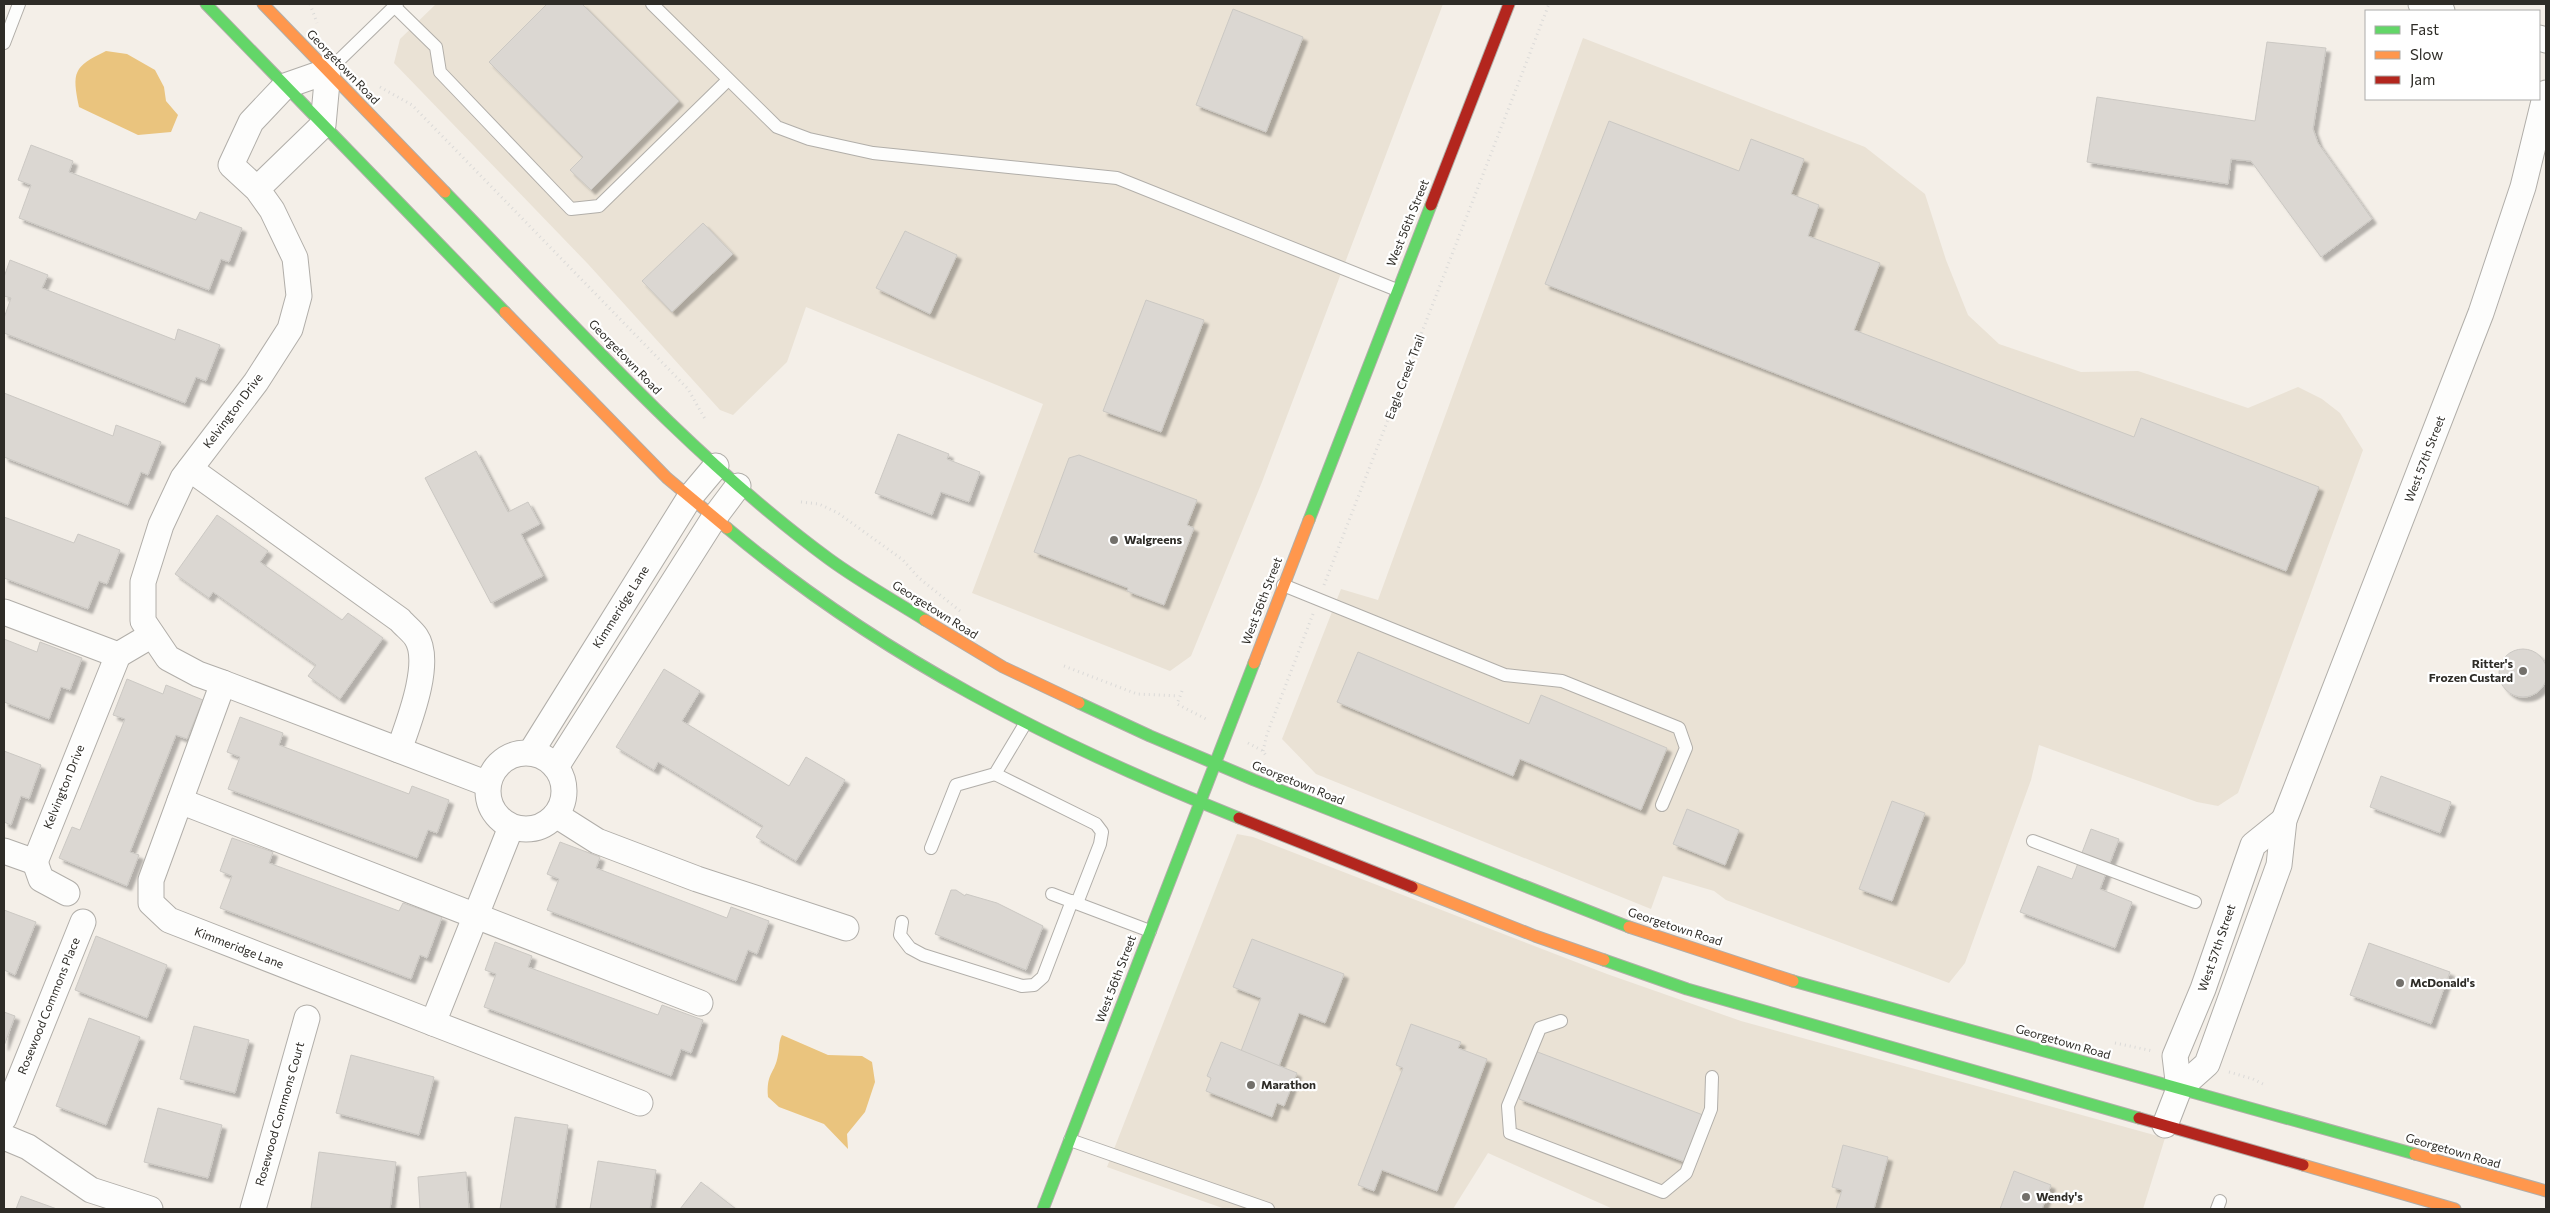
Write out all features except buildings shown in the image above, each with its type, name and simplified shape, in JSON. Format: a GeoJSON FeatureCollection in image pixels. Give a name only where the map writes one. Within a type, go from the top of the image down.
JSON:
{"type":"FeatureCollection","features":[{"type":"Feature","properties":{"kind":"main road"},"geometry":{"type":"LineString","coordinates":[[206,4],[636,447],[690,497],[778,571],[847,620],[907,659],[1024,724],[1132,775],[1199,802],[1535,936],[1687,989],[2456,1209]]}},
{"type":"Feature","properties":{"kind":"main road","name":"Georgetown Road"},"geometry":{"type":"LineString","coordinates":[[263,4],[634,386],[716,466],[829,559],[968,647],[1078,703],[1214,764],[1612,921],[1796,982],[2546,1191]]}},
{"type":"Feature","properties":{"kind":"main road","name":"West 56th Street"},"geometry":{"type":"LineString","coordinates":[[1043,1209],[1509,4]]}},
{"type":"Feature","properties":{"kind":"street"},"geometry":{"type":"LineString","coordinates":[[2421,4],[2439,10]]}},
{"type":"Feature","properties":{"kind":"street","name":"Kelvington Drive"},"geometry":{"type":"LineString","coordinates":[[223,683],[198,674],[168,658],[143,621],[143,582],[161,525],[183,478],[256,382],[290,329],[299,296],[295,258],[272,210],[257,190],[231,165],[250,122],[285,86],[328,71]]}},
{"type":"Feature","properties":{"kind":"street"},"geometry":{"type":"LineString","coordinates":[[257,190],[323,125],[328,71]]}},
{"type":"Feature","properties":{"kind":"street","name":"West 57th Street"},"geometry":{"type":"LineString","coordinates":[[2165,1125],[2179,1089],[2175,1056],[2204,989],[2253,845],[2284,820],[2487,297],[2523,187],[2546,93]]}},
{"type":"Feature","properties":{"kind":"street","name":"Kimmeridge Lane"},"geometry":{"type":"LineString","coordinates":[[530,752],[690,497],[716,466]]}},
{"type":"Feature","properties":{"kind":"street"},"geometry":{"type":"LineString","coordinates":[[190,469],[400,620],[417,639],[422,665],[416,700],[399,750]]}},
{"type":"Feature","properties":{"kind":"street"},"geometry":{"type":"LineString","coordinates":[[556,767],[714,518],[738,486]]}},
{"type":"Feature","properties":{"kind":"street"},"geometry":{"type":"LineString","coordinates":[[4,612],[118,655],[152,635]]}},
{"type":"Feature","properties":{"kind":"street","name":"Kelvington Drive"},"geometry":{"type":"LineString","coordinates":[[35,862],[118,655]]}},
{"type":"Feature","properties":{"kind":"street"},"geometry":{"type":"LineString","coordinates":[[223,683],[488,784]]}},
{"type":"Feature","properties":{"kind":"street","name":"Kimmeridge Lane"},"geometry":{"type":"LineString","coordinates":[[223,683],[151,880],[151,903],[169,920],[640,1103]]}},
{"type":"Feature","properties":{"kind":"street"},"geometry":{"type":"LineString","coordinates":[[530,752],[549,760],[556,767],[562,778],[564,791],[562,803],[556,814],[547,823],[535,828],[511,827],[500,820],[492,810],[487,797],[488,784],[495,768],[508,756],[530,752]]}},
{"type":"Feature","properties":{"kind":"street"},"geometry":{"type":"LineString","coordinates":[[180,801],[700,1003]]}},
{"type":"Feature","properties":{"kind":"street"},"geometry":{"type":"LineString","coordinates":[[556,814],[597,841],[697,879],[846,928]]}},
{"type":"Feature","properties":{"kind":"street"},"geometry":{"type":"LineString","coordinates":[[433,1023],[511,827]]}},
{"type":"Feature","properties":{"kind":"street"},"geometry":{"type":"LineString","coordinates":[[4,851],[35,862],[41,879],[67,893]]}},
{"type":"Feature","properties":{"kind":"street","name":"Rosewood Commons Place"},"geometry":{"type":"LineString","coordinates":[[4,1118],[83,922]]}},
{"type":"Feature","properties":{"kind":"street","name":"Rosewood Commons Court"},"geometry":{"type":"LineString","coordinates":[[253,1209],[307,1018]]}},
{"type":"Feature","properties":{"kind":"street"},"geometry":{"type":"LineString","coordinates":[[4,1136],[28,1147],[92,1190],[150,1209]]}},
{"type":"Feature","properties":{"kind":"lane"},"geometry":{"type":"LineString","coordinates":[[4,43],[19,4]]}},
{"type":"Feature","properties":{"kind":"lane"},"geometry":{"type":"LineString","coordinates":[[652,4],[777,127],[809,139],[874,153],[1117,178],[1397,290]]}},
{"type":"Feature","properties":{"kind":"lane"},"geometry":{"type":"LineString","coordinates":[[328,71],[396,5],[436,48],[440,72],[571,209],[599,206],[728,80]]}},
{"type":"Feature","properties":{"kind":"lane"},"geometry":{"type":"LineString","coordinates":[[1283,585],[1505,675],[1562,681],[1679,728],[1686,748],[1662,805]]}},
{"type":"Feature","properties":{"kind":"lane"},"geometry":{"type":"LineString","coordinates":[[995,774],[1024,724]]}},
{"type":"Feature","properties":{"kind":"lane"},"geometry":{"type":"LineString","coordinates":[[902,922],[900,935],[910,948],[923,955],[1022,986],[1034,986],[1043,977],[1100,844],[1102,832],[1096,824],[995,774],[956,785],[931,848]]}},
{"type":"Feature","properties":{"kind":"lane"},"geometry":{"type":"LineString","coordinates":[[2033,842],[2195,902]]}},
{"type":"Feature","properties":{"kind":"lane"},"geometry":{"type":"LineString","coordinates":[[1052,894],[1150,930]]}},
{"type":"Feature","properties":{"kind":"lane"},"geometry":{"type":"LineString","coordinates":[[1560,1021],[1540,1028],[1508,1106],[1510,1134],[1663,1192],[1686,1173],[1711,1109],[1712,1077]]}},
{"type":"Feature","properties":{"kind":"lane"},"geometry":{"type":"LineString","coordinates":[[1070,1140],[1268,1209]]}},
{"type":"Feature","properties":{"kind":"path"},"geometry":{"type":"LineString","coordinates":[[310,4],[320,30]]}},
{"type":"Feature","properties":{"kind":"path","name":"Eagle Creek Trail"},"geometry":{"type":"LineString","coordinates":[[1270,762],[1263,752],[1266,734],[1549,4]]}},
{"type":"Feature","properties":{"kind":"path"},"geometry":{"type":"LineString","coordinates":[[373,83],[412,105],[688,389],[706,421]]}},
{"type":"Feature","properties":{"kind":"path"},"geometry":{"type":"LineString","coordinates":[[796,502],[819,504],[838,513],[903,560],[919,578],[968,616]]}},
{"type":"Feature","properties":{"kind":"path"},"geometry":{"type":"LineString","coordinates":[[1056,663],[1137,694],[1178,696]]}},
{"type":"Feature","properties":{"kind":"path"},"geometry":{"type":"LineString","coordinates":[[1177,704],[1178,696],[1182,691]]}},
{"type":"Feature","properties":{"kind":"path"},"geometry":{"type":"LineString","coordinates":[[2105,1041],[2152,1050]]}},
{"type":"Feature","properties":{"kind":"shaded area"},"geometry":{"type":"Polygon","coordinates":[[[436,4],[1443,4],[1262,482],[1191,656],[1170,671],[972,593],[1043,404],[806,307],[787,362],[733,415],[720,410],[588,264],[394,63],[400,39],[436,4]]]}},
{"type":"Feature","properties":{"kind":"shaded area"},"geometry":{"type":"Polygon","coordinates":[[[1583,38],[1865,147],[1925,194],[1946,260],[1968,315],[1999,344],[2081,372],[2138,371],[2248,408],[2298,387],[2322,399],[2340,413],[2363,450],[2238,793],[2218,806],[2197,802],[2039,745],[2031,780],[1965,963],[1949,983],[1726,900],[1714,891],[1663,876],[1651,909],[1316,774],[1282,739],[1341,589],[1378,600],[1583,38]]]}},
{"type":"Feature","properties":{"kind":"shaded area"},"geometry":{"type":"Polygon","coordinates":[[[106,51],[127,54],[155,70],[164,87],[166,101],[178,115],[171,132],[138,135],[79,107],[76,86],[78,72],[87,62],[106,51]]]}},
{"type":"Feature","properties":{"kind":"shaded area"},"geometry":{"type":"Polygon","coordinates":[[[1237,834],[1253,837],[1607,974],[1741,1021],[2165,1138],[2143,1209],[1613,1209],[1488,1153],[1453,1209],[1225,1209],[1107,1167],[1237,834]]]}},
{"type":"Feature","properties":{"kind":"shaded area"},"geometry":{"type":"Polygon","coordinates":[[[782,1035],[828,1055],[862,1056],[872,1062],[875,1082],[865,1112],[847,1134],[848,1149],[824,1124],[779,1107],[768,1097],[769,1078],[777,1061],[782,1035]]]}},
{"type":"Feature","properties":{"kind":"traffic: fast"},"geometry":{"type":"LineString","coordinates":[[206,4],[505,312]]}},
{"type":"Feature","properties":{"kind":"traffic: fast"},"geometry":{"type":"LineString","coordinates":[[445,192],[630,384],[727,476],[777,519],[829,559],[925,620]]}},
{"type":"Feature","properties":{"kind":"traffic: fast"},"geometry":{"type":"LineString","coordinates":[[1309,520],[1431,205]]}},
{"type":"Feature","properties":{"kind":"traffic: fast"},"geometry":{"type":"LineString","coordinates":[[727,528],[786,575],[846,618],[971,694],[1036,728],[1102,759],[1239,818]]}},
{"type":"Feature","properties":{"kind":"traffic: fast"},"geometry":{"type":"LineString","coordinates":[[1043,1209],[1254,663]]}},
{"type":"Feature","properties":{"kind":"traffic: fast"},"geometry":{"type":"LineString","coordinates":[[1079,703],[1150,736],[1254,780],[1629,927]]}},
{"type":"Feature","properties":{"kind":"traffic: fast"},"geometry":{"type":"LineString","coordinates":[[1604,960],[1687,989],[2139,1118]]}},
{"type":"Feature","properties":{"kind":"traffic: fast"},"geometry":{"type":"LineString","coordinates":[[1793,981],[2415,1154]]}},
{"type":"Feature","properties":{"kind":"traffic: slow"},"geometry":{"type":"LineString","coordinates":[[263,4],[445,192]]}},
{"type":"Feature","properties":{"kind":"traffic: slow"},"geometry":{"type":"LineString","coordinates":[[505,312],[667,478],[727,528]]}},
{"type":"Feature","properties":{"kind":"traffic: slow"},"geometry":{"type":"LineString","coordinates":[[1254,663],[1309,520]]}},
{"type":"Feature","properties":{"kind":"traffic: slow"},"geometry":{"type":"LineString","coordinates":[[925,620],[1003,667],[1079,703]]}},
{"type":"Feature","properties":{"kind":"traffic: slow"},"geometry":{"type":"LineString","coordinates":[[1412,887],[1535,936],[1604,960]]}},
{"type":"Feature","properties":{"kind":"traffic: slow"},"geometry":{"type":"LineString","coordinates":[[1629,927],[1793,981]]}},
{"type":"Feature","properties":{"kind":"traffic: slow"},"geometry":{"type":"LineString","coordinates":[[2415,1154],[2546,1191]]}},
{"type":"Feature","properties":{"kind":"traffic: slow"},"geometry":{"type":"LineString","coordinates":[[2303,1165],[2455,1209]]}},
{"type":"Feature","properties":{"kind":"traffic: jam"},"geometry":{"type":"LineString","coordinates":[[1431,205],[1509,4]]}},
{"type":"Feature","properties":{"kind":"traffic: jam"},"geometry":{"type":"LineString","coordinates":[[1239,818],[1412,887]]}},
{"type":"Feature","properties":{"kind":"traffic: jam"},"geometry":{"type":"LineString","coordinates":[[2139,1118],[2303,1165]]}},
{"type":"Feature","properties":{"kind":"place","name":"Walgreens"},"geometry":{"type":"Point","coordinates":[1114,540]}},
{"type":"Feature","properties":{"kind":"place","name":"Ritter's Frozen Custard"},"geometry":{"type":"Point","coordinates":[2523,671]}},
{"type":"Feature","properties":{"kind":"place","name":"McDonald's"},"geometry":{"type":"Point","coordinates":[2400,983]}},
{"type":"Feature","properties":{"kind":"place","name":"Marathon"},"geometry":{"type":"Point","coordinates":[1251,1085]}},
{"type":"Feature","properties":{"kind":"place","name":"Wendy's"},"geometry":{"type":"Point","coordinates":[2026,1197]}}]}
